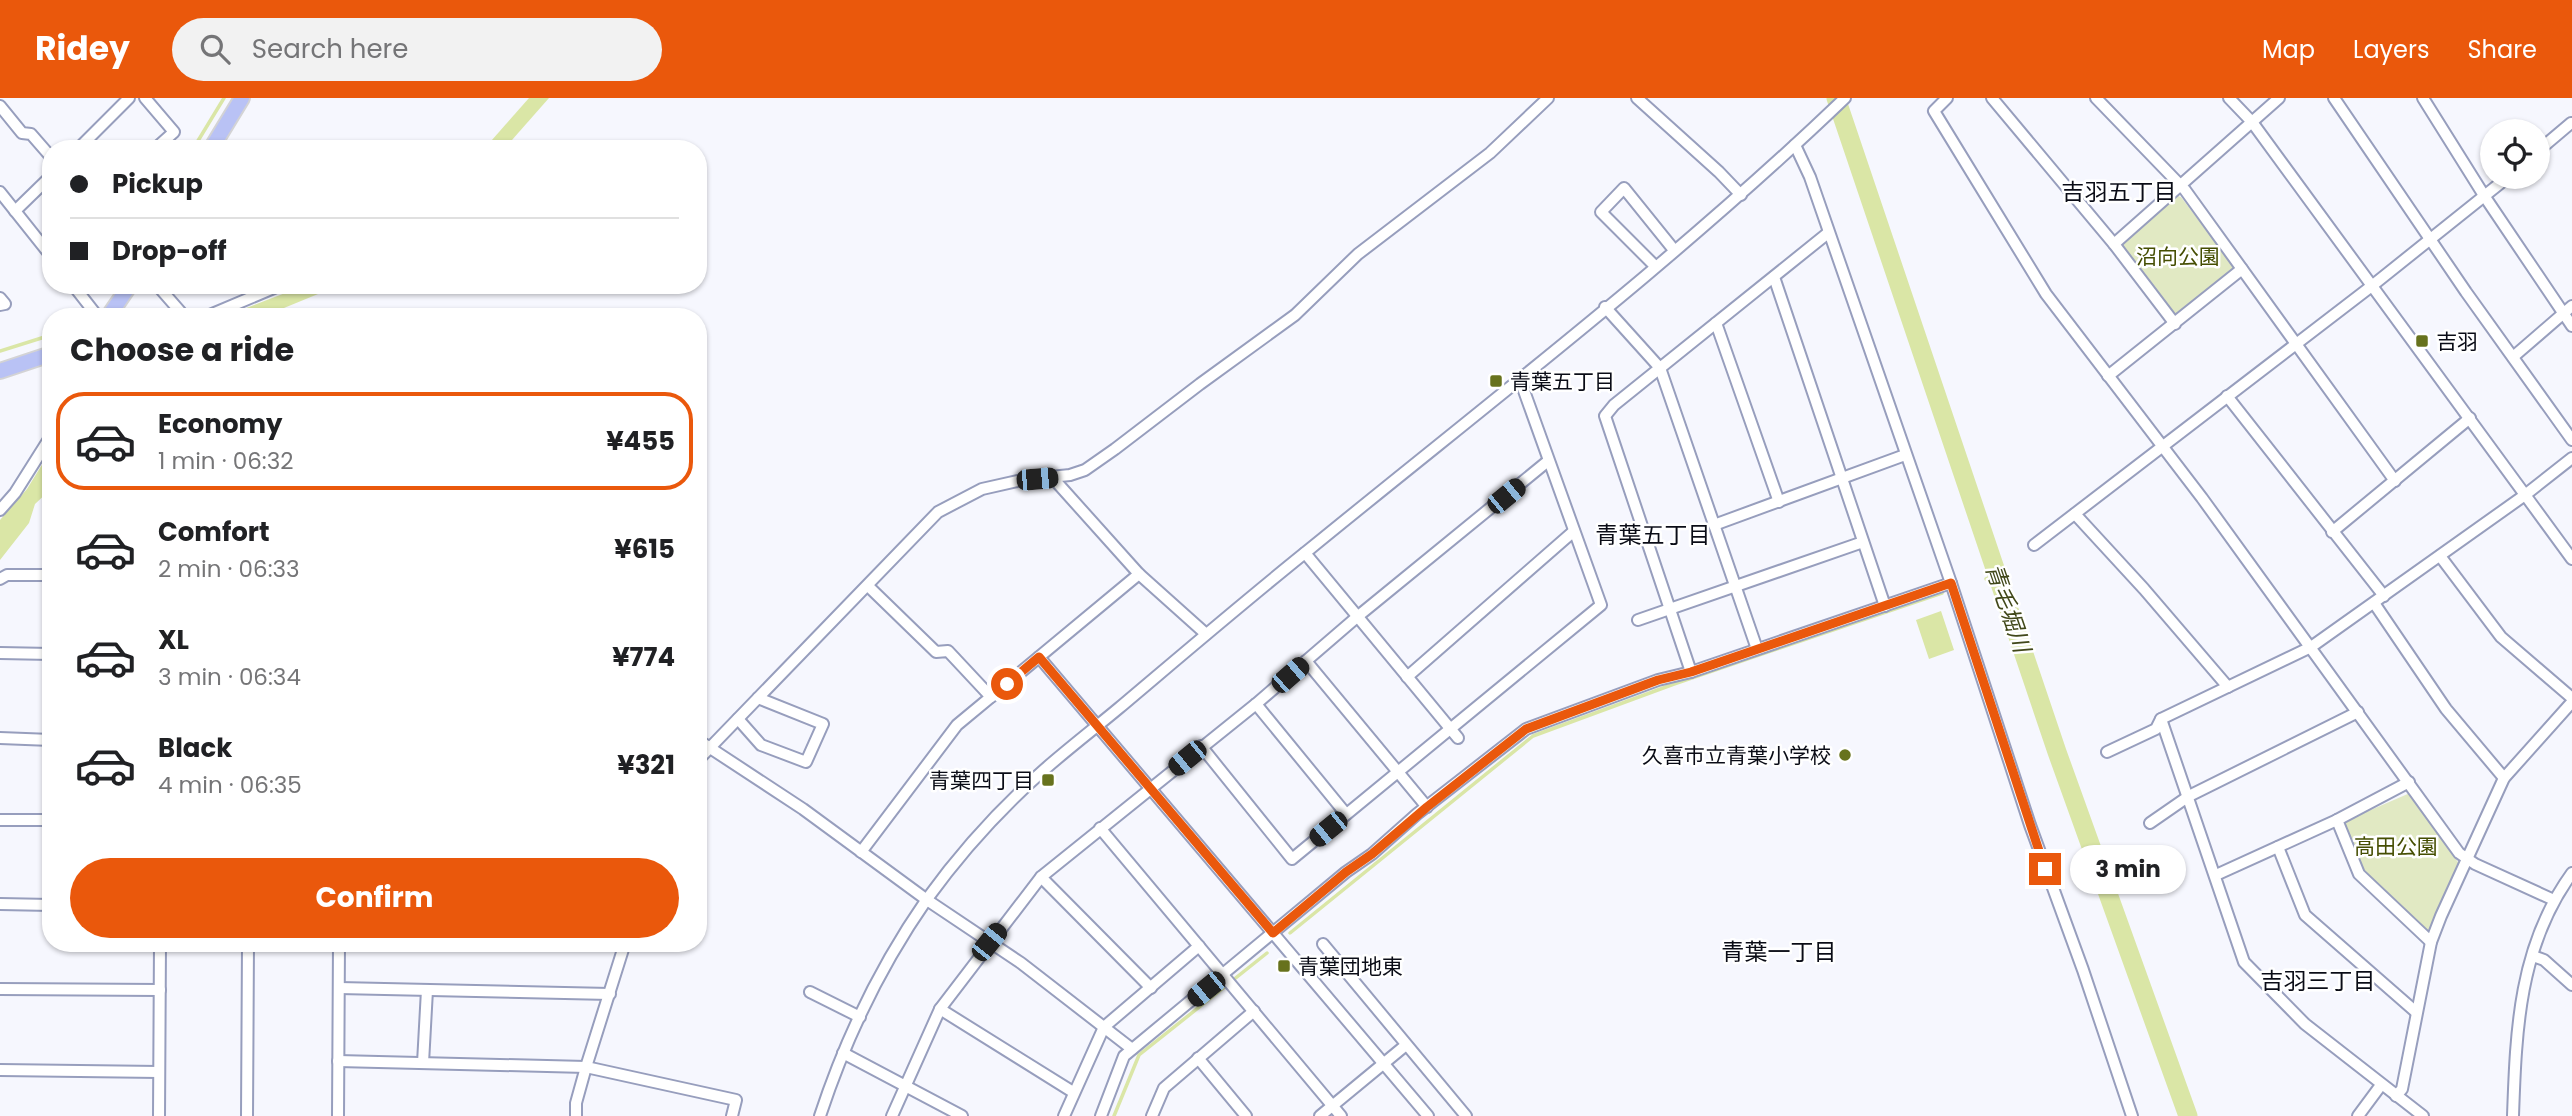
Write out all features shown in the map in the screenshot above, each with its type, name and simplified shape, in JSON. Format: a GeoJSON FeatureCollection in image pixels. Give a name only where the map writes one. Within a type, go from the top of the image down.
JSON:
{"type":"FeatureCollection","features":[{"type":"Feature","properties":{"kind":"main road"},"geometry":{"type":"LineString","coordinates":[[216,140],[242,98]]}},
{"type":"Feature","properties":{"kind":"main road"},"geometry":{"type":"LineString","coordinates":[[0,371],[42,357]]}},
{"type":"Feature","properties":{"kind":"street"},"geometry":{"type":"LineString","coordinates":[[87,140],[129,98]]}},
{"type":"Feature","properties":{"kind":"street"},"geometry":{"type":"LineString","coordinates":[[707,749],[938,512],[982,489],[1022,480],[1070,475],[1085,470],[1295,315],[1359,254],[1490,153],[1548,98]]}},
{"type":"Feature","properties":{"kind":"street"},"geometry":{"type":"LineString","coordinates":[[1637,98],[1741,195]]}},
{"type":"Feature","properties":{"kind":"street"},"geometry":{"type":"LineString","coordinates":[[820,1116],[843,1054],[890,959],[927,900],[990,822],[1044,770],[1206,634],[1741,195],[1845,98]]}},
{"type":"Feature","properties":{"kind":"street"},"geometry":{"type":"LineString","coordinates":[[1947,98],[1934,111],[2046,294],[2164,447],[2459,853],[2467,860],[2554,900]]}},
{"type":"Feature","properties":{"kind":"street"},"geometry":{"type":"LineString","coordinates":[[1992,98],[2114,244],[2175,324]]}},
{"type":"Feature","properties":{"kind":"street"},"geometry":{"type":"LineString","coordinates":[[2096,98],[2180,185],[2395,481]]}},
{"type":"Feature","properties":{"kind":"street"},"geometry":{"type":"LineString","coordinates":[[2229,98],[2252,122],[2572,559]]}},
{"type":"Feature","properties":{"kind":"street"},"geometry":{"type":"LineString","coordinates":[[2114,244],[2280,98]]}},
{"type":"Feature","properties":{"kind":"street"},"geometry":{"type":"LineString","coordinates":[[2334,98],[2572,440]]}},
{"type":"Feature","properties":{"kind":"street"},"geometry":{"type":"LineString","coordinates":[[147,99],[174,132],[165,140]]}},
{"type":"Feature","properties":{"kind":"street"},"geometry":{"type":"LineString","coordinates":[[2430,101],[2485,197],[2568,310],[2572,326]]}},
{"type":"Feature","properties":{"kind":"street"},"geometry":{"type":"LineString","coordinates":[[0,106],[22,133],[31,134],[42,147]]}},
{"type":"Feature","properties":{"kind":"street"},"geometry":{"type":"LineString","coordinates":[[2550,140],[2572,121]]}},
{"type":"Feature","properties":{"kind":"street"},"geometry":{"type":"LineString","coordinates":[[1796,145],[1810,177],[1951,583],[2030,825],[2132,1116]]}},
{"type":"Feature","properties":{"kind":"street"},"geometry":{"type":"LineString","coordinates":[[15,211],[42,185]]}},
{"type":"Feature","properties":{"kind":"street"},"geometry":{"type":"LineString","coordinates":[[1655,266],[1601,212],[1624,188],[1674,250]]}},
{"type":"Feature","properties":{"kind":"street"},"geometry":{"type":"LineString","coordinates":[[2034,545],[2494,189]]}},
{"type":"Feature","properties":{"kind":"street"},"geometry":{"type":"LineString","coordinates":[[0,192],[42,241]]}},
{"type":"Feature","properties":{"kind":"street"},"geometry":{"type":"LineString","coordinates":[[1691,672],[1605,416],[1614,405],[1828,233]]}},
{"type":"Feature","properties":{"kind":"street"},"geometry":{"type":"LineString","coordinates":[[2108,376],[2242,269]]}},
{"type":"Feature","properties":{"kind":"street"},"geometry":{"type":"LineString","coordinates":[[1774,277],[1885,606]]}},
{"type":"Feature","properties":{"kind":"street"},"geometry":{"type":"LineString","coordinates":[[165,294],[177,308]]}},
{"type":"Feature","properties":{"kind":"street"},"geometry":{"type":"LineString","coordinates":[[226,308],[260,294]]}},
{"type":"Feature","properties":{"kind":"street"},"geometry":{"type":"LineString","coordinates":[[0,298],[5,304],[0,305]]}},
{"type":"Feature","properties":{"kind":"street"},"geometry":{"type":"LineString","coordinates":[[1605,307],[1660,368],[1757,649]]}},
{"type":"Feature","properties":{"kind":"street"},"geometry":{"type":"LineString","coordinates":[[2513,357],[2568,310]]}},
{"type":"Feature","properties":{"kind":"street"},"geometry":{"type":"LineString","coordinates":[[1716,323],[1779,502]]}},
{"type":"Feature","properties":{"kind":"street"},"geometry":{"type":"LineString","coordinates":[[1201,746],[1292,859],[1601,605],[1523,388]]}},
{"type":"Feature","properties":{"kind":"street"},"geometry":{"type":"LineString","coordinates":[[2227,396],[2270,448],[2332,532],[2379,600],[2446,709],[2504,778]]}},
{"type":"Feature","properties":{"kind":"street"},"geometry":{"type":"LineString","coordinates":[[2332,532],[2470,418]]}},
{"type":"Feature","properties":{"kind":"street"},"geometry":{"type":"LineString","coordinates":[[0,510],[42,450]]}},
{"type":"Feature","properties":{"kind":"street"},"geometry":{"type":"LineString","coordinates":[[1714,526],[1905,455]]}},
{"type":"Feature","properties":{"kind":"street"},"geometry":{"type":"LineString","coordinates":[[2107,752],[2156,729],[2161,719],[2311,647],[2525,495],[2572,458]]}},
{"type":"Feature","properties":{"kind":"street"},"geometry":{"type":"LineString","coordinates":[[892,1116],[940,1009],[1041,877],[1256,704],[1357,617],[1548,461]]}},
{"type":"Feature","properties":{"kind":"street"},"geometry":{"type":"LineString","coordinates":[[1052,477],[1139,574],[1206,634]]}},
{"type":"Feature","properties":{"kind":"street"},"geometry":{"type":"LineString","coordinates":[[2075,514],[2228,687]]}},
{"type":"Feature","properties":{"kind":"street"},"geometry":{"type":"LineString","coordinates":[[1407,677],[1574,531]]}},
{"type":"Feature","properties":{"kind":"street"},"geometry":{"type":"LineString","coordinates":[[1638,620],[1863,542]]}},
{"type":"Feature","properties":{"kind":"street"},"geometry":{"type":"LineString","coordinates":[[1305,553],[1458,738]]}},
{"type":"Feature","properties":{"kind":"street"},"geometry":{"type":"LineString","coordinates":[[2396,1096],[2402,1090],[2431,942],[2467,860],[2504,778],[2572,700],[2501,637],[2440,556]]}},
{"type":"Feature","properties":{"kind":"street"},"geometry":{"type":"LineString","coordinates":[[0,579],[7,575],[42,572]]}},
{"type":"Feature","properties":{"kind":"street"},"geometry":{"type":"LineString","coordinates":[[861,852],[957,725],[1139,574]]}},
{"type":"Feature","properties":{"kind":"street"},"geometry":{"type":"LineString","coordinates":[[1101,1116],[1124,1056],[1526,729],[1658,680],[1691,672],[1951,583]]}},
{"type":"Feature","properties":{"kind":"street"},"geometry":{"type":"LineString","coordinates":[[868,586],[936,652],[948,651],[991,697]]}},
{"type":"Feature","properties":{"kind":"street"},"geometry":{"type":"LineString","coordinates":[[0,653],[42,654]]}},
{"type":"Feature","properties":{"kind":"street"},"geometry":{"type":"LineString","coordinates":[[1039,657],[1428,1116]]}},
{"type":"Feature","properties":{"kind":"street"},"geometry":{"type":"LineString","coordinates":[[1306,660],[1427,807]]}},
{"type":"Feature","properties":{"kind":"street"},"geometry":{"type":"LineString","coordinates":[[738,719],[761,745],[806,762],[823,724],[758,698]]}},
{"type":"Feature","properties":{"kind":"street"},"geometry":{"type":"LineString","coordinates":[[1256,704],[1346,814]]}},
{"type":"Feature","properties":{"kind":"street"},"geometry":{"type":"LineString","coordinates":[[2150,823],[2189,796],[2358,712]]}},
{"type":"Feature","properties":{"kind":"street"},"geometry":{"type":"LineString","coordinates":[[2161,719],[2244,962],[2305,1024],[2423,1116]]}},
{"type":"Feature","properties":{"kind":"street"},"geometry":{"type":"LineString","coordinates":[[0,738],[42,740]]}},
{"type":"Feature","properties":{"kind":"street"},"geometry":{"type":"LineString","coordinates":[[709,747],[803,809],[927,900],[1021,963],[1132,1049]]}},
{"type":"Feature","properties":{"kind":"street"},"geometry":{"type":"LineString","coordinates":[[2216,875],[2337,820],[2409,782]]}},
{"type":"Feature","properties":{"kind":"street"},"geometry":{"type":"LineString","coordinates":[[0,820],[42,821]]}},
{"type":"Feature","properties":{"kind":"street"},"geometry":{"type":"LineString","coordinates":[[2337,820],[2359,874],[2431,942]]}},
{"type":"Feature","properties":{"kind":"street"},"geometry":{"type":"LineString","coordinates":[[1100,828],[1341,1116]]}},
{"type":"Feature","properties":{"kind":"street"},"geometry":{"type":"LineString","coordinates":[[2278,847],[2305,915],[2416,1012]]}},
{"type":"Feature","properties":{"kind":"street"},"geometry":{"type":"LineString","coordinates":[[2513,1116],[2517,1019],[2533,956],[2554,900],[2572,873]]}},
{"type":"Feature","properties":{"kind":"street"},"geometry":{"type":"LineString","coordinates":[[1041,877],[1151,988]]}},
{"type":"Feature","properties":{"kind":"street"},"geometry":{"type":"LineString","coordinates":[[0,904],[42,905]]}},
{"type":"Feature","properties":{"kind":"street"},"geometry":{"type":"LineString","coordinates":[[1323,944],[1466,1116]]}},
{"type":"Feature","properties":{"kind":"street"},"geometry":{"type":"LineString","coordinates":[[1064,1116],[1104,1027],[1199,946]]}},
{"type":"Feature","properties":{"kind":"street"},"geometry":{"type":"LineString","coordinates":[[159,1116],[160,952]]}},
{"type":"Feature","properties":{"kind":"street"},"geometry":{"type":"LineString","coordinates":[[247,1116],[248,952]]}},
{"type":"Feature","properties":{"kind":"street"},"geometry":{"type":"LineString","coordinates":[[338,1116],[339,952]]}},
{"type":"Feature","properties":{"kind":"street"},"geometry":{"type":"LineString","coordinates":[[576,1116],[576,1103],[586,1067],[622,952]]}},
{"type":"Feature","properties":{"kind":"street"},"geometry":{"type":"LineString","coordinates":[[2533,956],[2544,960],[2572,985]]}},
{"type":"Feature","properties":{"kind":"street"},"geometry":{"type":"LineString","coordinates":[[339,988],[610,995]]}},
{"type":"Feature","properties":{"kind":"street"},"geometry":{"type":"LineString","coordinates":[[0,989],[160,990]]}},
{"type":"Feature","properties":{"kind":"street"},"geometry":{"type":"LineString","coordinates":[[424,1063],[427,990]]}},
{"type":"Feature","properties":{"kind":"street"},"geometry":{"type":"LineString","coordinates":[[810,992],[860,1017]]}},
{"type":"Feature","properties":{"kind":"street"},"geometry":{"type":"LineString","coordinates":[[940,1009],[1073,1092]]}},
{"type":"Feature","properties":{"kind":"street"},"geometry":{"type":"LineString","coordinates":[[1152,1116],[1164,1088],[1254,1011]]}},
{"type":"Feature","properties":{"kind":"street"},"geometry":{"type":"LineString","coordinates":[[1320,1116],[1406,1045]]}},
{"type":"Feature","properties":{"kind":"street"},"geometry":{"type":"LineString","coordinates":[[843,1054],[962,1116]]}},
{"type":"Feature","properties":{"kind":"street"},"geometry":{"type":"LineString","coordinates":[[1198,1058],[1245,1116]]}},
{"type":"Feature","properties":{"kind":"street"},"geometry":{"type":"LineString","coordinates":[[338,1061],[586,1067],[736,1100],[732,1116]]}},
{"type":"Feature","properties":{"kind":"street"},"geometry":{"type":"LineString","coordinates":[[0,1070],[159,1072]]}},
{"type":"Feature","properties":{"kind":"street"},"geometry":{"type":"LineString","coordinates":[[2358,1116],[2381,1085]]}},
{"type":"Feature","properties":{"kind":"green space","name":"沼向公園"},"geometry":{"type":"Polygon","coordinates":[[[2175,195],[2181,197],[2233,265],[2232,271],[2178,314],[2174,314],[2122,247],[2123,243],[2175,195]]]}},
{"type":"Feature","properties":{"kind":"green space","name":"高田公園"},"geometry":{"type":"Polygon","coordinates":[[[2410,793],[2460,865],[2427,933],[2361,872],[2343,822],[2410,793]]]}},
{"type":"Feature","properties":{"kind":"shaded area"},"geometry":{"type":"Polygon","coordinates":[[[529,98],[549,98],[512,140],[492,140],[529,98]]]}},
{"type":"Feature","properties":{"kind":"shaded area"},"geometry":{"type":"Polygon","coordinates":[[[283,294],[318,294],[284,308],[246,308],[283,294]]]}},
{"type":"Feature","properties":{"kind":"shaded area"},"geometry":{"type":"Polygon","coordinates":[[[42,465],[42,497],[35,504],[29,523],[0,560],[0,520],[27,489],[42,465]]]}},
{"type":"Feature","properties":{"kind":"shaded area"},"geometry":{"type":"Polygon","coordinates":[[[1941,611],[1954,650],[1929,659],[1916,620],[1941,611]]]}},
{"type":"Feature","properties":{"kind":"waterway"},"geometry":{"type":"LineString","coordinates":[[198,140],[224,98]]}},
{"type":"Feature","properties":{"kind":"waterway","name":"青毛堀川"},"geometry":{"type":"LineString","coordinates":[[1836,98],[2057,752],[2188,1116]]}},
{"type":"Feature","properties":{"kind":"waterway"},"geometry":{"type":"LineString","coordinates":[[0,351],[42,338]]}},
{"type":"Feature","properties":{"kind":"waterway"},"geometry":{"type":"LineString","coordinates":[[1986,579],[1997,575]]}},
{"type":"Feature","properties":{"kind":"waterway"},"geometry":{"type":"LineString","coordinates":[[1290,933],[1533,736],[1674,684],[1942,593]]}},
{"type":"Feature","properties":{"kind":"waterway"},"geometry":{"type":"LineString","coordinates":[[1114,1116],[1139,1055],[1267,953]]}},
{"type":"Feature","properties":{"kind":"place","name":"吉羽"},"geometry":{"type":"Point","coordinates":[2422,341]}},
{"type":"Feature","properties":{"kind":"place","name":"青葉五丁目"},"geometry":{"type":"Point","coordinates":[1496,381]}},
{"type":"Feature","properties":{"kind":"place","name":"久喜市立青葉小学校"},"geometry":{"type":"Point","coordinates":[1845,755]}},
{"type":"Feature","properties":{"kind":"place","name":"青葉四丁目"},"geometry":{"type":"Point","coordinates":[1048,780]}},
{"type":"Feature","properties":{"kind":"place","name":"青葉団地東"},"geometry":{"type":"Point","coordinates":[1284,966]}},
{"type":"Feature","properties":{"kind":"district","name":"吉羽五丁目"},"geometry":{"type":"Point","coordinates":[2119,192]}},
{"type":"Feature","properties":{"kind":"district","name":"青葉五丁目"},"geometry":{"type":"Point","coordinates":[1653,535]}},
{"type":"Feature","properties":{"kind":"district","name":"青葉一丁目"},"geometry":{"type":"Point","coordinates":[1779,952]}},
{"type":"Feature","properties":{"kind":"district","name":"吉羽三丁目"},"geometry":{"type":"Point","coordinates":[2318,981]}},
{"type":"Feature","properties":{"kind":"route"},"geometry":{"type":"LineString","coordinates":[[1007,684],[1039,657],[1273,933],[1511,738],[1526,729],[1658,680],[1691,672],[1951,583],[2045,869]]}}]}
